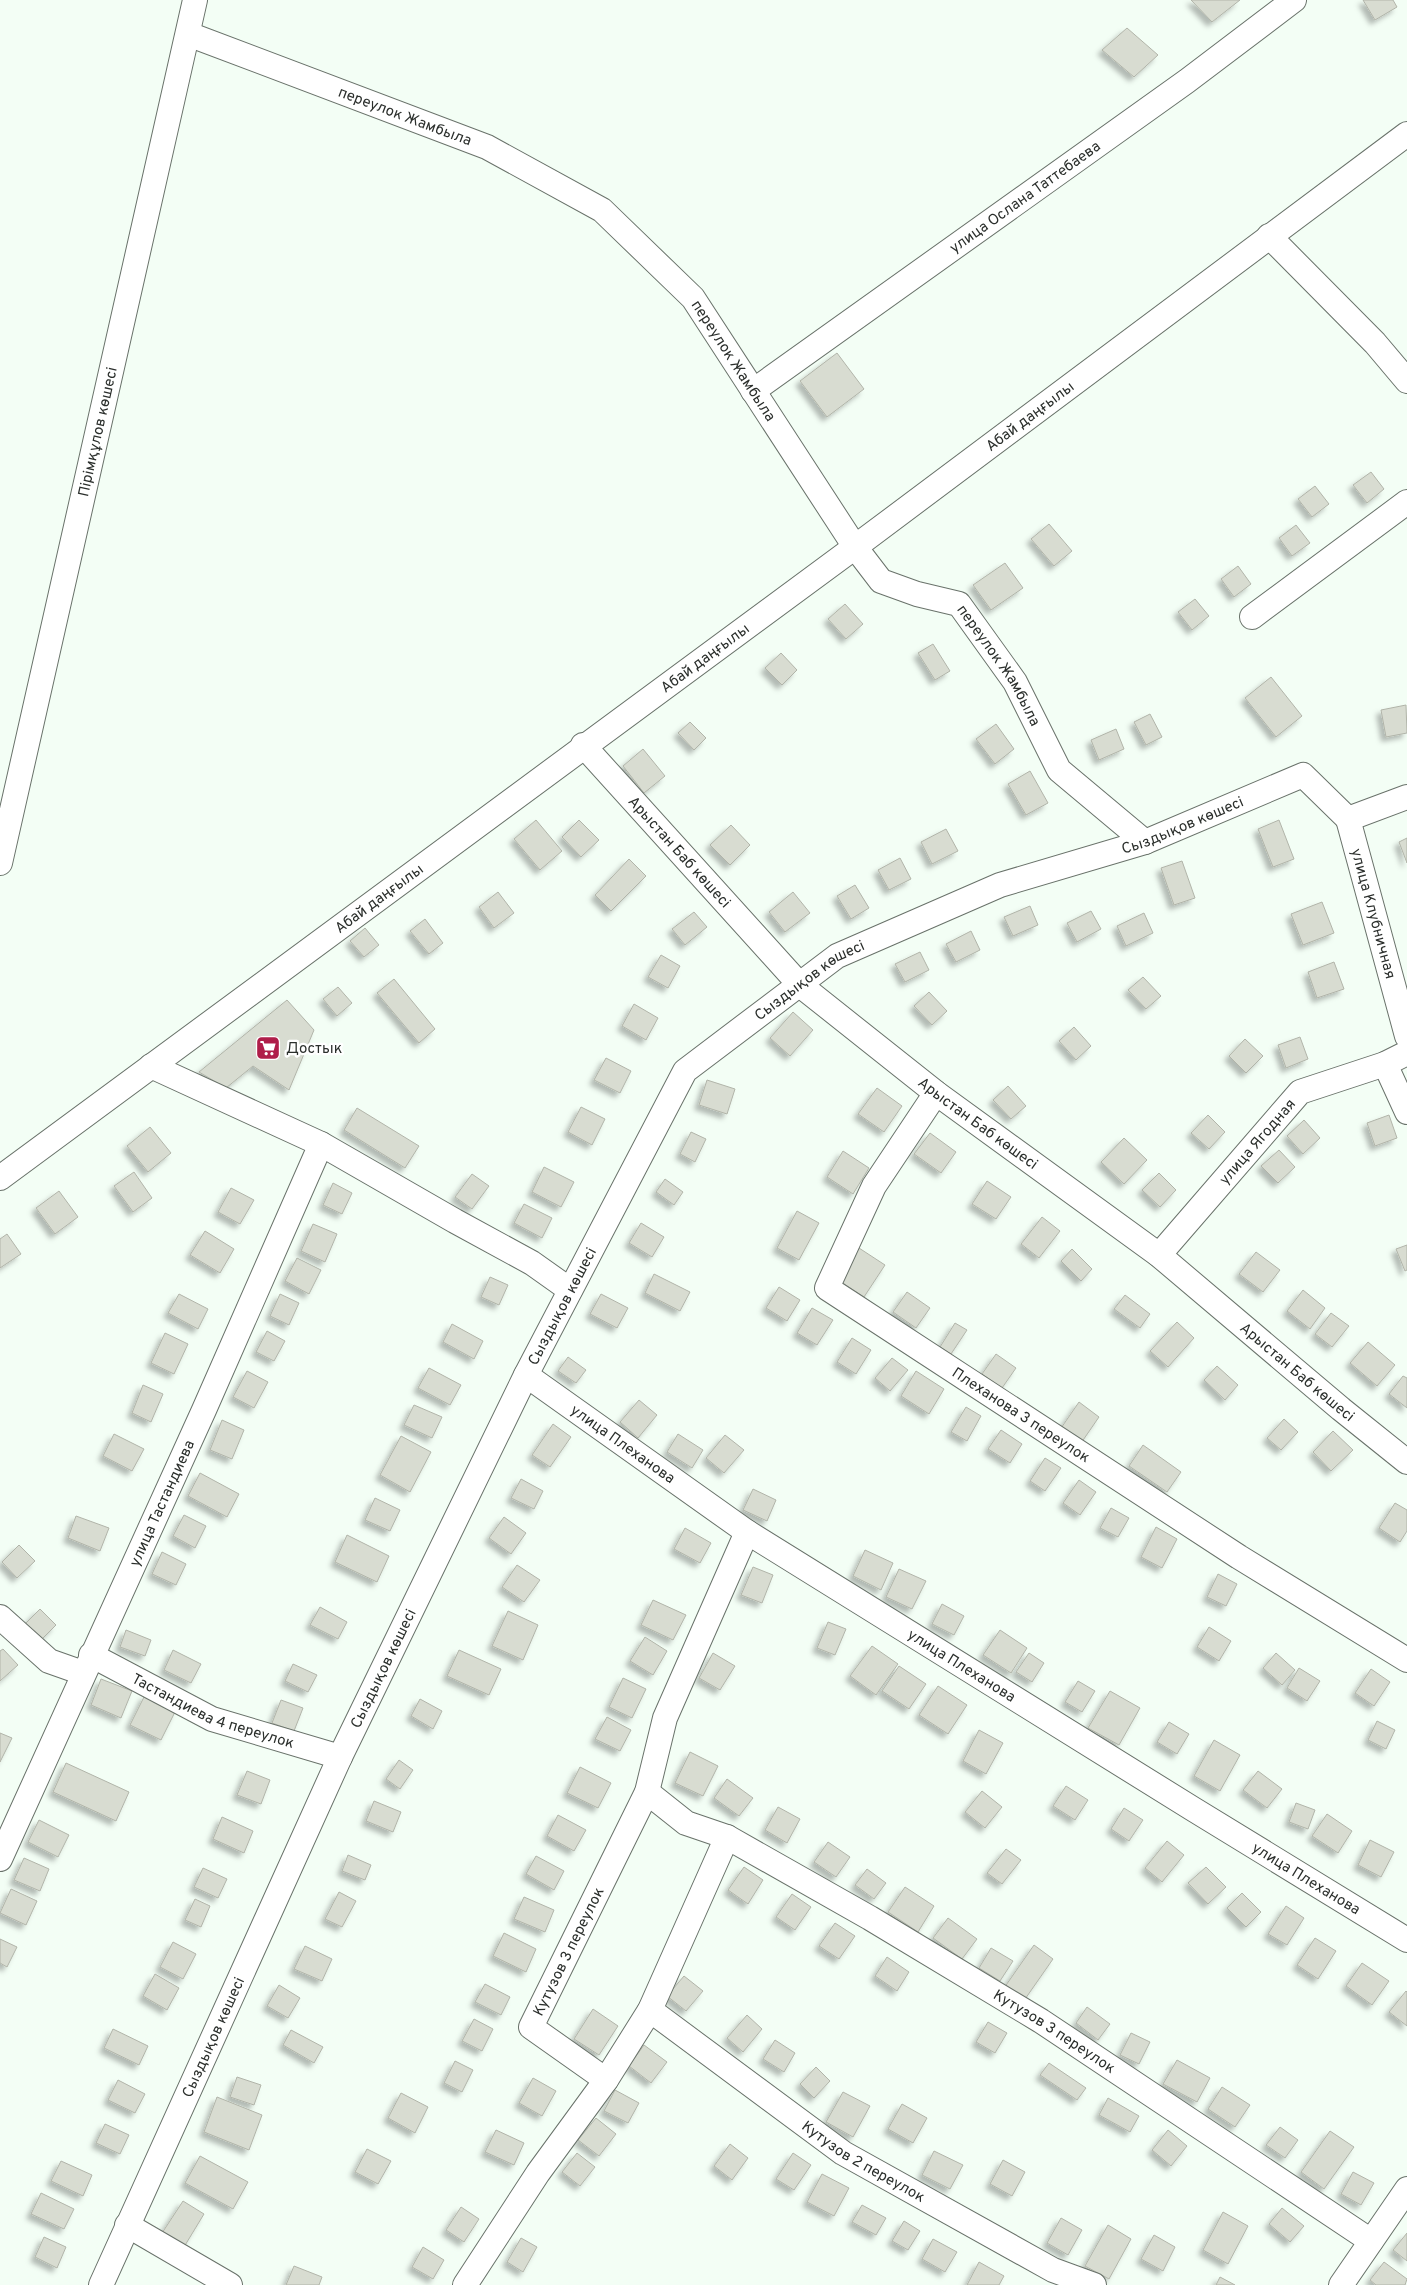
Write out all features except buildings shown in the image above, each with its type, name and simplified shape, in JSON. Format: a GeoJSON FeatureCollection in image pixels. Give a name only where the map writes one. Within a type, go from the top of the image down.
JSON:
{"type":"FeatureCollection","features":[{"type":"Feature","properties":{"kind":"street","name":"Пірімқұлов көшесі"},"geometry":{"type":"LineString","coordinates":[[0,863],[195,0]]}},
{"type":"Feature","properties":{"kind":"street","name":"улица Ослана Таттебаева"},"geometry":{"type":"LineString","coordinates":[[753,391],[1187,81],[1294,0]]}},
{"type":"Feature","properties":{"kind":"street","name":"переулок Жамбыла"},"geometry":{"type":"LineString","coordinates":[[188,34],[488,147],[602,210],[693,298],[855,547],[881,581],[917,594],[959,604],[1015,682],[1059,770],[1145,842]]}},
{"type":"Feature","properties":{"kind":"street","name":"Абай даңғылы"},"geometry":{"type":"LineString","coordinates":[[0,1178],[855,547],[1407,134]]}},
{"type":"Feature","properties":{"kind":"street"},"geometry":{"type":"LineString","coordinates":[[1269,236],[1375,344],[1407,381]]}},
{"type":"Feature","properties":{"kind":"street"},"geometry":{"type":"LineString","coordinates":[[1252,617],[1407,502]]}},
{"type":"Feature","properties":{"kind":"street","name":"Арыстан Баб көшесі"},"geometry":{"type":"LineString","coordinates":[[584,746],[800,985],[936,1093],[1159,1255],[1341,1410],[1407,1462]]}},
{"type":"Feature","properties":{"kind":"street","name":"Сыздықов көшесі"},"geometry":{"type":"LineString","coordinates":[[101,2285],[340,1757],[526,1375],[685,1071],[838,956],[1000,885],[1145,842],[1303,775],[1348,819]]}},
{"type":"Feature","properties":{"kind":"street"},"geometry":{"type":"LineString","coordinates":[[1348,819],[1407,797]]}},
{"type":"Feature","properties":{"kind":"street","name":"улица Клубничная"},"geometry":{"type":"LineString","coordinates":[[1348,819],[1407,1036]]}},
{"type":"Feature","properties":{"kind":"street","name":"улица Ягодная"},"geometry":{"type":"LineString","coordinates":[[1159,1255],[1300,1092],[1385,1064],[1407,1053]]}},
{"type":"Feature","properties":{"kind":"street"},"geometry":{"type":"LineString","coordinates":[[1385,1064],[1407,1112]]}},
{"type":"Feature","properties":{"kind":"street"},"geometry":{"type":"LineString","coordinates":[[151,1066],[321,1144],[532,1263],[570,1290]]}},
{"type":"Feature","properties":{"kind":"street","name":"Плеханова 3 переулок"},"geometry":{"type":"LineString","coordinates":[[936,1093],[874,1186],[826,1288],[1239,1558],[1407,1660]]}},
{"type":"Feature","properties":{"kind":"street","name":"улица Тастандиева"},"geometry":{"type":"LineString","coordinates":[[0,1859],[204,1410],[321,1144]]}},
{"type":"Feature","properties":{"kind":"street","name":"улица Плеханова"},"geometry":{"type":"LineString","coordinates":[[526,1375],[747,1532],[1407,1940]]}},
{"type":"Feature","properties":{"kind":"street","name":"Кутузов 3 переулок"},"geometry":{"type":"LineString","coordinates":[[606,2080],[531,2027],[647,1792],[665,1718],[747,1532]]}},
{"type":"Feature","properties":{"kind":"street","name":"Тастандиева 4 переулок"},"geometry":{"type":"LineString","coordinates":[[0,1617],[49,1661],[88,1664],[212,1719],[340,1757]]}},
{"type":"Feature","properties":{"kind":"street","name":"Кутузов 3 переулок"},"geometry":{"type":"LineString","coordinates":[[647,1792],[686,1823],[727,1837],[870,1918],[1041,2021],[1370,2241]]}},
{"type":"Feature","properties":{"kind":"street"},"geometry":{"type":"LineString","coordinates":[[465,2285],[538,2173],[606,2080],[650,2010],[727,1837]]}},
{"type":"Feature","properties":{"kind":"street","name":"Кутузов 2 переулок"},"geometry":{"type":"LineString","coordinates":[[650,2010],[842,2153],[1053,2270],[1094,2285]]}},
{"type":"Feature","properties":{"kind":"street"},"geometry":{"type":"LineString","coordinates":[[1341,2285],[1407,2189]]}},
{"type":"Feature","properties":{"kind":"street"},"geometry":{"type":"LineString","coordinates":[[127,2225],[230,2285]]}},
{"type":"Feature","properties":{"kind":"place","name":"Достык"},"geometry":{"type":"Point","coordinates":[268,1048]}}]}
